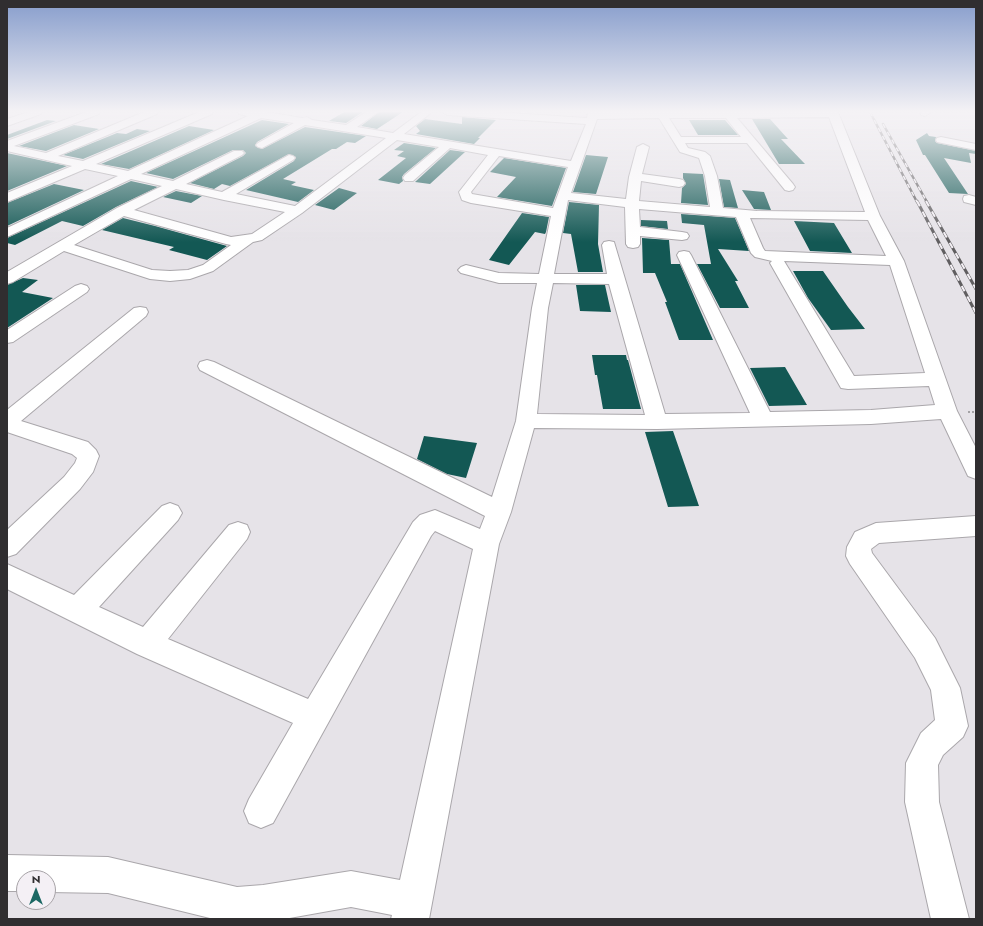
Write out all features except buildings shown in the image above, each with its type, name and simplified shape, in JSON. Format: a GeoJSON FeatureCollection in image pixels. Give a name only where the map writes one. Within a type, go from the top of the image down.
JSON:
{"type":"FeatureCollection","features":[{"type":"Feature","properties":{"kind":"street"},"geometry":{"type":"LineString","coordinates":[[38,155],[81,166],[297,210]]}},
{"type":"Feature","properties":{"kind":"street"},"geometry":{"type":"LineString","coordinates":[[46,157],[50,155]]}},
{"type":"Feature","properties":{"kind":"street"},"geometry":{"type":"LineString","coordinates":[[7,198],[106,155]]}},
{"type":"Feature","properties":{"kind":"street"},"geometry":{"type":"LineString","coordinates":[[7,233],[171,155]]}},
{"type":"Feature","properties":{"kind":"street"},"geometry":{"type":"LineString","coordinates":[[7,279],[122,211],[234,155]]}},
{"type":"Feature","properties":{"kind":"street"},"geometry":{"type":"LineString","coordinates":[[122,211],[231,241],[247,240],[257,237],[297,210],[370,155]]}},
{"type":"Feature","properties":{"kind":"street"},"geometry":{"type":"LineString","coordinates":[[409,178],[435,155]]}},
{"type":"Feature","properties":{"kind":"street"},"geometry":{"type":"LineString","coordinates":[[497,155],[465,192],[467,197],[471,199],[560,204],[632,204],[775,216],[873,216]]}},
{"type":"Feature","properties":{"kind":"street"},"geometry":{"type":"LineString","coordinates":[[527,155],[575,165]]}},
{"type":"Feature","properties":{"kind":"street"},"geometry":{"type":"LineString","coordinates":[[7,873],[108,875],[237,906],[263,904],[351,889],[412,910],[487,544],[499,512],[526,421],[540,308],[560,204],[578,155]]}},
{"type":"Feature","properties":{"kind":"street"},"geometry":{"type":"LineString","coordinates":[[641,155],[635,177],[632,204],[633,238],[682,236]]}},
{"type":"Feature","properties":{"kind":"street"},"geometry":{"type":"LineString","coordinates":[[703,155],[711,176],[717,211]]}},
{"type":"Feature","properties":{"kind":"street"},"geometry":{"type":"LineString","coordinates":[[763,155],[789,187]]}},
{"type":"Feature","properties":{"kind":"street"},"geometry":{"type":"LineString","coordinates":[[849,155],[873,216],[896,261],[947,411],[976,470]]}},
{"type":"Feature","properties":{"kind":"street"},"geometry":{"type":"LineString","coordinates":[[224,196],[289,158]]}},
{"type":"Feature","properties":{"kind":"street"},"geometry":{"type":"LineString","coordinates":[[635,177],[679,183]]}},
{"type":"Feature","properties":{"kind":"street"},"geometry":{"type":"LineString","coordinates":[[7,184],[28,189]]}},
{"type":"Feature","properties":{"kind":"street"},"geometry":{"type":"LineString","coordinates":[[741,213],[756,250],[760,254],[768,256],[896,261]]}},
{"type":"Feature","properties":{"kind":"street"},"geometry":{"type":"LineString","coordinates":[[62,246],[150,274],[170,276],[190,274],[208,268],[247,240]]}},
{"type":"Feature","properties":{"kind":"street"},"geometry":{"type":"LineString","coordinates":[[609,245],[616,279],[657,422]]}},
{"type":"Feature","properties":{"kind":"street"},"geometry":{"type":"LineString","coordinates":[[684,255],[763,419]]}},
{"type":"Feature","properties":{"kind":"street"},"geometry":{"type":"LineString","coordinates":[[778,263],[848,383],[936,379]]}},
{"type":"Feature","properties":{"kind":"street"},"geometry":{"type":"LineString","coordinates":[[466,270],[499,278],[546,277],[616,279]]}},
{"type":"Feature","properties":{"kind":"street"},"geometry":{"type":"LineString","coordinates":[[7,338],[81,289]]}},
{"type":"Feature","properties":{"kind":"street"},"geometry":{"type":"LineString","coordinates":[[7,422],[140,312]]}},
{"type":"Feature","properties":{"kind":"street"},"geometry":{"type":"LineString","coordinates":[[207,366],[499,512]]}},
{"type":"Feature","properties":{"kind":"street"},"geometry":{"type":"LineString","coordinates":[[526,421],[657,422],[871,417],[947,411]]}},
{"type":"Feature","properties":{"kind":"street"},"geometry":{"type":"LineString","coordinates":[[7,422],[80,448],[88,456],[85,466],[72,483],[7,546]]}},
{"type":"Feature","properties":{"kind":"street"},"geometry":{"type":"LineString","coordinates":[[78,610],[170,513]]}},
{"type":"Feature","properties":{"kind":"street"},"geometry":{"type":"LineString","coordinates":[[261,811],[422,529],[428,522],[435,520],[487,544]]}},
{"type":"Feature","properties":{"kind":"street"},"geometry":{"type":"LineString","coordinates":[[950,919],[922,802],[922,763],[932,744],[952,726],[945,688],[924,648],[859,556],[859,547],[864,539],[876,533],[976,526]]}},
{"type":"Feature","properties":{"kind":"street"},"geometry":{"type":"LineString","coordinates":[[147,644],[238,532]]}},
{"type":"Feature","properties":{"kind":"street"},"geometry":{"type":"LineString","coordinates":[[7,576],[147,644],[314,717]]}},
{"type":"Feature","properties":{"kind":"railway"},"geometry":{"type":"LineString","coordinates":[[893,155],[917,202]]}},
{"type":"Feature","properties":{"kind":"railway"},"geometry":{"type":"LineString","coordinates":[[901,155],[927,202]]}},
{"type":"Feature","properties":{"kind":"railway"},"geometry":{"type":"LineString","coordinates":[[917,201],[976,313]]}},
{"type":"Feature","properties":{"kind":"railway"},"geometry":{"type":"LineString","coordinates":[[926,201],[976,289]]}}]}
